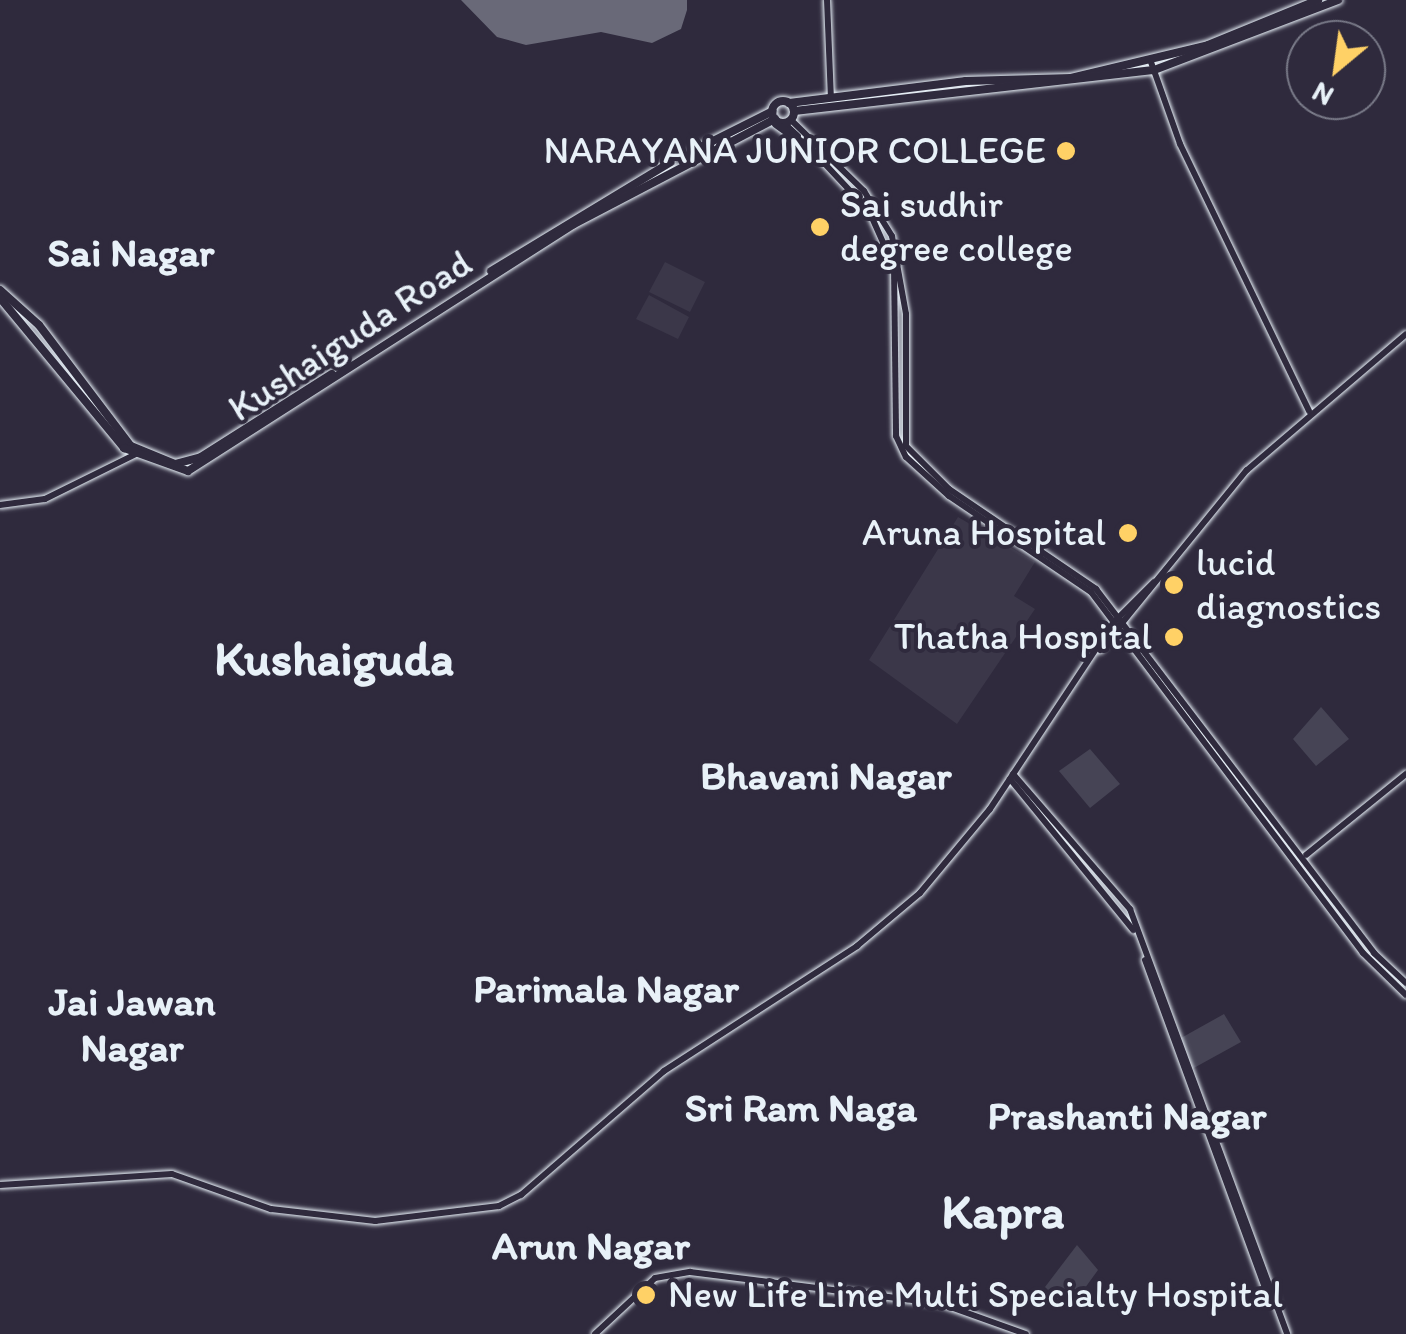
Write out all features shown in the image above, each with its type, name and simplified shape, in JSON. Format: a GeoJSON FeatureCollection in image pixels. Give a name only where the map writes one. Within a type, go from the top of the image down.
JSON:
{"type":"FeatureCollection","features":[{"type":"Feature","properties":{"kind":"main road"},"geometry":{"type":"LineString","coordinates":[[784,115],[1153,66],[1318,0]]}},
{"type":"Feature","properties":{"kind":"main road"},"geometry":{"type":"LineString","coordinates":[[784,115],[818,100],[966,81],[1051,81],[1153,66],[1338,0]]}},
{"type":"Feature","properties":{"kind":"main road","name":"Kushaiguda Road"},"geometry":{"type":"LineString","coordinates":[[137,454],[174,472],[198,467],[574,224],[784,115]]}},
{"type":"Feature","properties":{"kind":"main road","name":"Kushaiguda Road"},"geometry":{"type":"LineString","coordinates":[[137,454],[174,464],[201,457],[566,221],[784,115]]}},
{"type":"Feature","properties":{"kind":"main road"},"geometry":{"type":"LineString","coordinates":[[765,124],[812,150]]}},
{"type":"Feature","properties":{"kind":"main road"},"geometry":{"type":"LineString","coordinates":[[0,290],[39,324],[137,454]]}},
{"type":"Feature","properties":{"kind":"main road"},"geometry":{"type":"LineString","coordinates":[[0,298],[137,454]]}},
{"type":"Feature","properties":{"kind":"street"},"geometry":{"type":"LineString","coordinates":[[827,0],[831,100]]}},
{"type":"Feature","properties":{"kind":"street"},"geometry":{"type":"LineString","coordinates":[[1153,66],[1180,144],[1309,412]]}},
{"type":"Feature","properties":{"kind":"street"},"geometry":{"type":"LineString","coordinates":[[818,100],[830,81]]}},
{"type":"Feature","properties":{"kind":"street"},"geometry":{"type":"LineString","coordinates":[[784,115],[869,212],[894,267],[900,448],[946,494],[1080,584],[1118,624],[1306,855],[1374,968],[1406,995]]}},
{"type":"Feature","properties":{"kind":"street"},"geometry":{"type":"LineString","coordinates":[[784,115],[841,164],[892,236],[906,314],[906,446],[950,489],[1074,568],[1374,953],[1406,982]]}},
{"type":"Feature","properties":{"kind":"street"},"geometry":{"type":"LineString","coordinates":[[0,1185],[172,1174],[271,1209],[404,1219],[500,1206],[577,1148],[664,1071],[878,931],[952,861],[1095,654],[1246,470],[1309,412],[1406,334]]}},
{"type":"Feature","properties":{"kind":"street"},"geometry":{"type":"LineString","coordinates":[[0,505],[45,499],[137,454]]}},
{"type":"Feature","properties":{"kind":"street"},"geometry":{"type":"LineString","coordinates":[[1306,855],[1406,774]]}},
{"type":"Feature","properties":{"kind":"street"},"geometry":{"type":"LineString","coordinates":[[1012,777],[1130,909],[1285,1334]]}},
{"type":"Feature","properties":{"kind":"street"},"geometry":{"type":"LineString","coordinates":[[594,1334],[646,1284],[690,1272],[942,1304],[1026,1334]]}},
{"type":"Feature","properties":{"kind":"shaded area"},"geometry":{"type":"Polygon","coordinates":[[[665,262],[705,282],[690,312],[649,292],[665,262]]]}},
{"type":"Feature","properties":{"kind":"shaded area"},"geometry":{"type":"Polygon","coordinates":[[[649,295],[689,317],[678,339],[636,319],[649,295]]]}},
{"type":"Feature","properties":{"kind":"shaded area"},"geometry":{"type":"Polygon","coordinates":[[[958,517],[1035,562],[1014,596],[1035,609],[957,724],[869,660],[958,517]]]}},
{"type":"Feature","properties":{"kind":"shaded area"},"geometry":{"type":"Polygon","coordinates":[[[1321,707],[1349,739],[1316,766],[1293,739],[1321,707]]]}},
{"type":"Feature","properties":{"kind":"shaded area"},"geometry":{"type":"Polygon","coordinates":[[[1090,749],[1120,784],[1090,808],[1059,771],[1090,749]]]}},
{"type":"Feature","properties":{"kind":"shaded area"},"geometry":{"type":"Polygon","coordinates":[[[1224,1014],[1241,1042],[1192,1069],[1181,1038],[1224,1014]]]}},
{"type":"Feature","properties":{"kind":"shaded area"},"geometry":{"type":"Polygon","coordinates":[[[1077,1245],[1098,1270],[1069,1310],[1045,1287],[1077,1245]]]}},
{"type":"Feature","properties":{"kind":"water"},"geometry":{"type":"Polygon","coordinates":[[[461,0],[687,0],[687,10],[681,29],[652,43],[601,32],[526,45],[497,37],[461,0]]]}},
{"type":"Feature","properties":{"kind":"place","name":"NARAYANA JUNIOR COLLEGE"},"geometry":{"type":"Point","coordinates":[1066,151]}},
{"type":"Feature","properties":{"kind":"place","name":"Sai sudhir degree college"},"geometry":{"type":"Point","coordinates":[820,227]}},
{"type":"Feature","properties":{"kind":"place","name":"Aruna Hospital"},"geometry":{"type":"Point","coordinates":[1128,533]}},
{"type":"Feature","properties":{"kind":"place","name":"lucid diagnostics"},"geometry":{"type":"Point","coordinates":[1174,585]}},
{"type":"Feature","properties":{"kind":"place","name":"Thatha Hospital"},"geometry":{"type":"Point","coordinates":[1174,637]}},
{"type":"Feature","properties":{"kind":"place","name":"New Life Line Multi Specialty Hospital"},"geometry":{"type":"Point","coordinates":[646,1295]}},
{"type":"Feature","properties":{"kind":"district","name":"Sai Nagar"},"geometry":{"type":"Point","coordinates":[131,252]}},
{"type":"Feature","properties":{"kind":"district","name":"Kushaiguda"},"geometry":{"type":"Point","coordinates":[334,659]}},
{"type":"Feature","properties":{"kind":"district","name":"Bhavani Nagar"},"geometry":{"type":"Point","coordinates":[826,775]}},
{"type":"Feature","properties":{"kind":"district","name":"Parimala Nagar"},"geometry":{"type":"Point","coordinates":[606,988]}},
{"type":"Feature","properties":{"kind":"district","name":"Jai Jawan Nagar"},"geometry":{"type":"Point","coordinates":[132,1024]}},
{"type":"Feature","properties":{"kind":"district","name":"Sri Ram Naga"},"geometry":{"type":"Point","coordinates":[801,1107]}},
{"type":"Feature","properties":{"kind":"district","name":"Prashanti Nagar"},"geometry":{"type":"Point","coordinates":[1127,1115]}},
{"type":"Feature","properties":{"kind":"district","name":"Kapra"},"geometry":{"type":"Point","coordinates":[1003,1212]}},
{"type":"Feature","properties":{"kind":"district","name":"Arun Nagar"},"geometry":{"type":"Point","coordinates":[591,1245]}}]}
